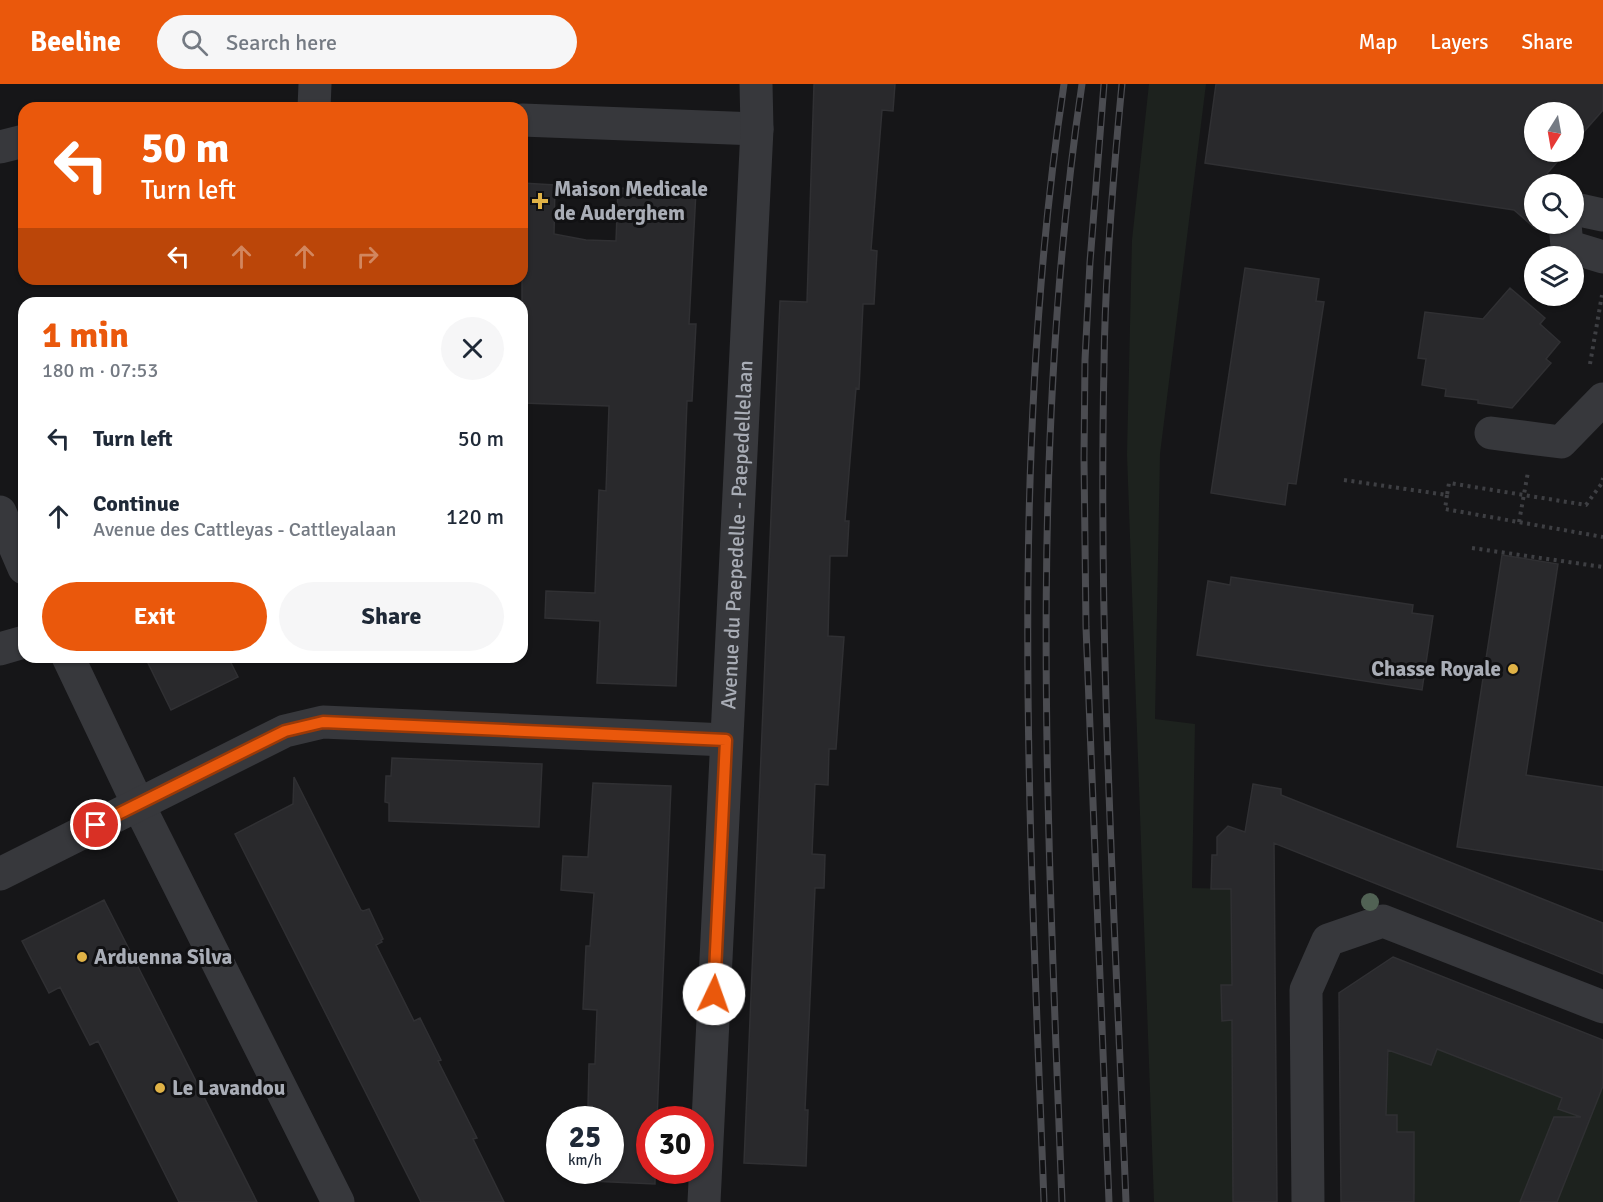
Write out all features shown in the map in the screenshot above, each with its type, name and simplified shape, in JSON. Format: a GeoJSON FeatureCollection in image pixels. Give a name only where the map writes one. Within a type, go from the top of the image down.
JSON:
{"type":"FeatureCollection","features":[{"type":"Feature","properties":{"kind":"street"},"geometry":{"type":"LineString","coordinates":[[314,102],[315,84]]}},
{"type":"Feature","properties":{"kind":"street","name":"Avenue du Paepedelle - Paepedellelaan"},"geometry":{"type":"LineString","coordinates":[[704,1202],[757,129],[756,84]]}},
{"type":"Feature","properties":{"kind":"street"},"geometry":{"type":"LineString","coordinates":[[528,120],[757,129]]}},
{"type":"Feature","properties":{"kind":"street"},"geometry":{"type":"LineString","coordinates":[[0,147],[18,142]]}},
{"type":"Feature","properties":{"kind":"street"},"geometry":{"type":"LineString","coordinates":[[1584,211],[1603,215]]}},
{"type":"Feature","properties":{"kind":"street"},"geometry":{"type":"LineString","coordinates":[[1567,234],[1567,246],[1603,256]]}},
{"type":"Feature","properties":{"kind":"street"},"geometry":{"type":"LineString","coordinates":[[1491,434],[1562,442],[1603,399]]}},
{"type":"Feature","properties":{"kind":"street"},"geometry":{"type":"LineString","coordinates":[[0,512],[18,554]]}},
{"type":"Feature","properties":{"kind":"street"},"geometry":{"type":"LineString","coordinates":[[71,663],[138,804],[338,1202]]}},
{"type":"Feature","properties":{"kind":"street"},"geometry":{"type":"LineString","coordinates":[[0,874],[285,731],[323,722],[726,740]]}},
{"type":"Feature","properties":{"kind":"street"},"geometry":{"type":"LineString","coordinates":[[1308,1202],[1306,990],[1328,940],[1383,921],[1603,1007]]}},
{"type":"Feature","properties":{"kind":"path"},"geometry":{"type":"LineString","coordinates":[[1590,364],[1602,295]]}},
{"type":"Feature","properties":{"kind":"path"},"geometry":{"type":"LineString","coordinates":[[1519,522],[1534,438]]}},
{"type":"Feature","properties":{"kind":"path"},"geometry":{"type":"LineString","coordinates":[[1603,478],[1602,483],[1586,505],[1449,483],[1445,509],[1603,537]]}},
{"type":"Feature","properties":{"kind":"path"},"geometry":{"type":"LineString","coordinates":[[1344,480],[1448,495]]}},
{"type":"Feature","properties":{"kind":"path"},"geometry":{"type":"LineString","coordinates":[[1472,548],[1603,567]]}},
{"type":"Feature","properties":{"kind":"shaded area"},"geometry":{"type":"Polygon","coordinates":[[[1149,84],[1206,84],[1160,454],[1155,719],[1195,724],[1192,888],[1234,889],[1231,923],[1232,985],[1223,1021],[1232,1020],[1235,1083],[1232,1084],[1233,1202],[1154,1202],[1127,454],[1132,240],[1149,84]]]}},
{"type":"Feature","properties":{"kind":"shaded area"},"geometry":{"type":"Polygon","coordinates":[[[1383,1007],[1483,1068],[1521,1082],[1530,1062],[1603,1090],[1603,1202],[1415,1202],[1415,1194],[1404,1194],[1414,1161],[1414,1132],[1397,1132],[1397,1115],[1384,1115],[1390,1039],[1383,1007]]]}},
{"type":"Feature","properties":{"kind":"building"},"geometry":{"type":"Polygon","coordinates":[[[814,84],[895,84],[893,111],[882,110],[871,250],[877,251],[874,304],[863,304],[859,389],[856,388],[845,521],[849,521],[847,556],[830,556],[828,636],[844,637],[836,749],[829,749],[828,785],[815,784],[812,854],[825,855],[824,888],[815,888],[805,1110],[808,1110],[806,1166],[744,1163],[780,301],[807,302],[814,84]]]}},
{"type":"Feature","properties":{"kind":"building"},"geometry":{"type":"Polygon","coordinates":[[[1216,84],[1603,84],[1603,110],[1584,132],[1584,102],[1524,102],[1524,162],[1557,162],[1547,174],[1524,174],[1524,219],[1514,210],[1205,163],[1216,84]]]}},
{"type":"Feature","properties":{"kind":"building"},"geometry":{"type":"Polygon","coordinates":[[[528,183],[555,185],[554,234],[586,240],[616,241],[618,188],[696,191],[689,324],[696,324],[692,401],[687,401],[676,686],[597,683],[600,621],[545,618],[546,591],[595,593],[599,490],[606,491],[609,406],[528,403],[528,297],[522,297],[522,285],[528,285],[528,183]]]}},
{"type":"Feature","properties":{"kind":"building"},"geometry":{"type":"Polygon","coordinates":[[[1245,268],[1319,279],[1316,301],[1324,302],[1296,484],[1288,483],[1285,505],[1211,493],[1245,268]]]}},
{"type":"Feature","properties":{"kind":"building"},"geometry":{"type":"Polygon","coordinates":[[[1510,288],[1524,300],[1524,306],[1531,306],[1545,318],[1540,324],[1560,342],[1546,359],[1551,363],[1512,408],[1478,403],[1478,400],[1445,396],[1446,389],[1422,385],[1426,359],[1418,358],[1425,312],[1483,319],[1510,288]]]}},
{"type":"Feature","properties":{"kind":"building","name":"Chasse Royale"},"geometry":{"type":"Polygon","coordinates":[[[1502,555],[1558,564],[1526,775],[1603,787],[1603,870],[1457,847],[1502,555]]]}},
{"type":"Feature","properties":{"kind":"building"},"geometry":{"type":"Polygon","coordinates":[[[1231,577],[1413,605],[1412,613],[1433,616],[1422,690],[1197,655],[1208,581],[1230,585],[1231,577]]]}},
{"type":"Feature","properties":{"kind":"building"},"geometry":{"type":"Polygon","coordinates":[[[148,663],[231,663],[238,677],[171,710],[148,663]]]}},
{"type":"Feature","properties":{"kind":"building"},"geometry":{"type":"Polygon","coordinates":[[[392,758],[542,764],[539,827],[389,821],[389,803],[385,802],[386,776],[391,776],[392,758]]]}},
{"type":"Feature","properties":{"kind":"building"},"geometry":{"type":"Polygon","coordinates":[[[294,777],[361,910],[369,909],[383,939],[376,945],[414,1021],[420,1018],[441,1060],[438,1061],[477,1138],[473,1139],[504,1202],[421,1202],[235,834],[293,804],[294,777]]]}},
{"type":"Feature","properties":{"kind":"building"},"geometry":{"type":"Polygon","coordinates":[[[593,783],[671,786],[658,1106],[636,1106],[636,1183],[624,1183],[624,1106],[588,1106],[589,1064],[595,1064],[597,1010],[583,1009],[586,946],[590,946],[594,893],[561,890],[563,856],[588,857],[593,783]]]}},
{"type":"Feature","properties":{"kind":"building"},"geometry":{"type":"Polygon","coordinates":[[[1253,784],[1281,789],[1281,795],[1603,923],[1603,974],[1274,843],[1277,1202],[1233,1202],[1232,1020],[1222,1021],[1221,985],[1232,985],[1231,889],[1211,889],[1212,855],[1217,855],[1217,837],[1228,826],[1245,832],[1253,784]]]}},
{"type":"Feature","properties":{"kind":"building"},"geometry":{"type":"Polygon","coordinates":[[[104,900],[257,1202],[179,1202],[98,1041],[90,1045],[60,987],[49,993],[22,941],[104,900]]]}},
{"type":"Feature","properties":{"kind":"building"},"geometry":{"type":"Polygon","coordinates":[[[1393,957],[1603,1040],[1603,1086],[1557,1202],[1520,1202],[1554,1117],[1581,1117],[1558,1109],[1562,1098],[1437,1049],[1431,1065],[1388,1050],[1386,1115],[1397,1115],[1397,1132],[1414,1132],[1414,1202],[1341,1202],[1339,993],[1393,957]]]}},
{"type":"Feature","properties":{"kind":"railway"},"geometry":{"type":"LineString","coordinates":[[1044,1202],[1029,782],[1029,502],[1035,363],[1046,223],[1064,84]]}},
{"type":"Feature","properties":{"kind":"railway"},"geometry":{"type":"LineString","coordinates":[[1062,1202],[1048,782],[1046,642],[1048,502],[1054,362],[1065,223],[1082,84]]}},
{"type":"Feature","properties":{"kind":"railway"},"geometry":{"type":"LineString","coordinates":[[1104,84],[1090,262],[1085,360],[1084,458],[1086,627],[1109,1202]]}},
{"type":"Feature","properties":{"kind":"railway"},"geometry":{"type":"LineString","coordinates":[[1122,84],[1106,295],[1103,574],[1105,679],[1126,1202]]}},
{"type":"Feature","properties":{"kind":"place","name":"Maison Medicale de Auderghem"},"geometry":{"type":"Point","coordinates":[540,201]}},
{"type":"Feature","properties":{"kind":"place","name":"Chasse Royale"},"geometry":{"type":"Point","coordinates":[1513,669]}},
{"type":"Feature","properties":{"kind":"place","name":"Arduenna Silva"},"geometry":{"type":"Point","coordinates":[82,957]}},
{"type":"Feature","properties":{"kind":"place","name":"Le Lavandou"},"geometry":{"type":"Point","coordinates":[160,1088]}},
{"type":"Feature","properties":{"kind":"route"},"geometry":{"type":"LineString","coordinates":[[96,825],[285,731],[323,722],[726,740],[714,994]]}}]}
